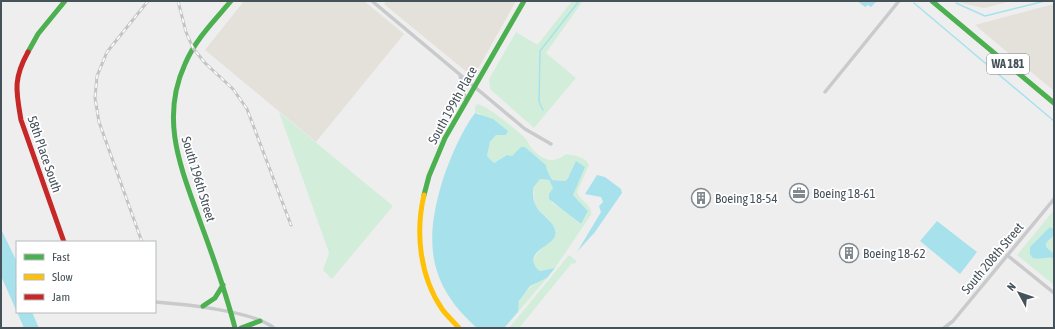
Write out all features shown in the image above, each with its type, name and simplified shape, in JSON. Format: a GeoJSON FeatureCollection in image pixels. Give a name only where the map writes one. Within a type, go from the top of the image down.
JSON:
{"type":"FeatureCollection","features":[{"type":"Feature","properties":{"kind":"street","name":"58th Place South"},"geometry":{"type":"LineString","coordinates":[[64,241],[21,120],[16,99],[20,70],[29,47],[65,1]]}},
{"type":"Feature","properties":{"kind":"street","name":"South 196th Street"},"geometry":{"type":"LineString","coordinates":[[231,1],[204,32],[188,56],[179,81],[174,104],[172,126],[180,163],[223,285],[235,328]]}},
{"type":"Feature","properties":{"kind":"street"},"geometry":{"type":"LineString","coordinates":[[372,1],[526,129],[551,144]]}},
{"type":"Feature","properties":{"kind":"street","name":"South 199th Place"},"geometry":{"type":"LineString","coordinates":[[459,328],[442,309],[426,278],[422,264],[418,228],[437,153],[524,1]]}},
{"type":"Feature","properties":{"kind":"street"},"geometry":{"type":"LineString","coordinates":[[825,92],[899,1]]}},
{"type":"Feature","properties":{"kind":"street","name":"WA 181"},"geometry":{"type":"LineString","coordinates":[[932,1],[1054,103]]}},
{"type":"Feature","properties":{"kind":"street"},"geometry":{"type":"LineString","coordinates":[[460,73],[466,101]]}},
{"type":"Feature","properties":{"kind":"street","name":"South 208th Street"},"geometry":{"type":"LineString","coordinates":[[944,328],[953,321],[1054,199]]}},
{"type":"Feature","properties":{"kind":"street"},"geometry":{"type":"LineString","coordinates":[[1007,255],[1054,293]]}},
{"type":"Feature","properties":{"kind":"street"},"geometry":{"type":"LineString","coordinates":[[203,306],[215,298],[223,285]]}},
{"type":"Feature","properties":{"kind":"street"},"geometry":{"type":"LineString","coordinates":[[156,302],[203,306],[260,321],[274,328]]}},
{"type":"Feature","properties":{"kind":"street"},"geometry":{"type":"LineString","coordinates":[[241,328],[248,324],[260,321]]}},
{"type":"Feature","properties":{"kind":"shaded area"},"geometry":{"type":"Polygon","coordinates":[[[244,1],[364,1],[404,34],[316,142],[205,50],[244,1]]]}},
{"type":"Feature","properties":{"kind":"shaded area"},"geometry":{"type":"Polygon","coordinates":[[[386,1],[516,1],[479,67],[474,72],[468,73],[384,4],[386,1]]]}},
{"type":"Feature","properties":{"kind":"shaded area"},"geometry":{"type":"Polygon","coordinates":[[[952,1],[1012,1],[984,8],[952,1]]]}},
{"type":"Feature","properties":{"kind":"shaded area"},"geometry":{"type":"Polygon","coordinates":[[[1054,4],[1054,91],[975,25],[1054,4]]]}},
{"type":"Feature","properties":{"kind":"green space"},"geometry":{"type":"Polygon","coordinates":[[[572,1],[583,1],[546,53],[576,78],[534,128],[490,89],[489,79],[516,32],[538,44],[572,1]]]}},
{"type":"Feature","properties":{"kind":"green space"},"geometry":{"type":"Polygon","coordinates":[[[477,104],[482,105],[509,124],[525,138],[537,154],[542,157],[556,160],[566,154],[582,158],[589,165],[577,192],[590,208],[591,215],[555,268],[540,271],[533,263],[537,253],[554,238],[549,220],[535,206],[533,188],[540,179],[549,180],[553,188],[552,203],[563,209],[580,224],[588,211],[573,195],[573,170],[565,181],[552,180],[546,165],[525,147],[512,156],[507,155],[494,163],[487,156],[490,142],[496,135],[506,135],[479,113],[475,113],[475,107],[477,104]]]}},
{"type":"Feature","properties":{"kind":"green space"},"geometry":{"type":"Polygon","coordinates":[[[279,112],[393,206],[332,279],[323,270],[329,253],[279,112]]]}},
{"type":"Feature","properties":{"kind":"green space"},"geometry":{"type":"Polygon","coordinates":[[[1054,210],[1054,285],[1017,255],[1054,210]]]}},
{"type":"Feature","properties":{"kind":"green space"},"geometry":{"type":"Polygon","coordinates":[[[569,255],[577,261],[574,264],[572,263],[519,328],[509,328],[569,255]]]}},
{"type":"Feature","properties":{"kind":"green space"},"geometry":{"type":"Polygon","coordinates":[[[547,278],[518,312],[520,300],[526,291],[536,283],[547,278]]]}},
{"type":"Feature","properties":{"kind":"water"},"geometry":{"type":"Polygon","coordinates":[[[857,1],[877,1],[871,7],[868,5],[865,7],[857,1]]]}},
{"type":"Feature","properties":{"kind":"water"},"geometry":{"type":"Polygon","coordinates":[[[475,113],[493,119],[508,131],[506,135],[496,135],[490,142],[487,156],[494,163],[507,155],[512,156],[521,147],[525,147],[546,165],[552,180],[565,181],[576,161],[585,167],[573,195],[588,211],[581,224],[549,199],[549,194],[553,188],[549,180],[540,179],[533,188],[535,204],[555,229],[554,238],[537,252],[534,259],[534,264],[540,271],[555,268],[547,278],[530,286],[519,301],[518,312],[504,328],[477,328],[460,311],[448,295],[439,278],[434,260],[432,241],[433,222],[443,179],[457,144],[475,113]]]}},
{"type":"Feature","properties":{"kind":"water"},"geometry":{"type":"Polygon","coordinates":[[[597,175],[605,177],[621,189],[622,193],[595,232],[577,252],[601,212],[599,206],[603,202],[601,197],[585,194],[597,175]]]}},
{"type":"Feature","properties":{"kind":"water"},"geometry":{"type":"Polygon","coordinates":[[[937,221],[977,252],[960,274],[920,241],[937,221]]]}},
{"type":"Feature","properties":{"kind":"water"},"geometry":{"type":"Polygon","coordinates":[[[1050,227],[1054,229],[1054,235],[1046,243],[1046,247],[1054,254],[1054,258],[1033,258],[1030,254],[1030,247],[1050,227]]]}},
{"type":"Feature","properties":{"kind":"water"},"geometry":{"type":"Polygon","coordinates":[[[1,229],[16,260],[16,310],[1,276],[1,229]]]}},
{"type":"Feature","properties":{"kind":"water"},"geometry":{"type":"Polygon","coordinates":[[[17,313],[32,313],[39,328],[24,328],[17,313]]]}},
{"type":"Feature","properties":{"kind":"waterway"},"geometry":{"type":"LineString","coordinates":[[543,110],[539,102],[540,51],[579,1]]}},
{"type":"Feature","properties":{"kind":"waterway"},"geometry":{"type":"LineString","coordinates":[[956,3],[985,16],[1045,1]]}},
{"type":"Feature","properties":{"kind":"waterway"},"geometry":{"type":"LineString","coordinates":[[914,3],[1054,121]]}},
{"type":"Feature","properties":{"kind":"railway"},"geometry":{"type":"LineString","coordinates":[[142,241],[99,122],[95,98],[97,76],[107,52],[148,1]]}},
{"type":"Feature","properties":{"kind":"railway"},"geometry":{"type":"LineString","coordinates":[[178,1],[186,32],[193,48],[205,63],[233,89],[247,109],[291,225]]}},
{"type":"Feature","properties":{"kind":"traffic: fast"},"geometry":{"type":"LineString","coordinates":[[28,52],[38,34],[65,1]]}},
{"type":"Feature","properties":{"kind":"traffic: fast"},"geometry":{"type":"LineString","coordinates":[[231,1],[199,39],[189,55],[177,85],[174,105],[174,125],[176,145],[181,165],[220,276],[235,328]]}},
{"type":"Feature","properties":{"kind":"traffic: fast"},"geometry":{"type":"LineString","coordinates":[[424,195],[429,176],[445,138],[524,1]]}},
{"type":"Feature","properties":{"kind":"traffic: fast"},"geometry":{"type":"LineString","coordinates":[[932,1],[1054,103]]}},
{"type":"Feature","properties":{"kind":"traffic: fast"},"geometry":{"type":"LineString","coordinates":[[203,306],[215,298],[223,285]]}},
{"type":"Feature","properties":{"kind":"traffic: fast"},"geometry":{"type":"LineString","coordinates":[[241,328],[260,321]]}},
{"type":"Feature","properties":{"kind":"traffic: slow"},"geometry":{"type":"LineString","coordinates":[[424,195],[420,224],[421,254],[424,269],[435,296],[444,312],[459,328]]}},
{"type":"Feature","properties":{"kind":"traffic: jam"},"geometry":{"type":"LineString","coordinates":[[28,52],[23,61],[17,85],[21,120],[64,241]]}},
{"type":"Feature","properties":{"kind":"place","name":"Boeing 18-61"},"geometry":{"type":"Point","coordinates":[799,193]}},
{"type":"Feature","properties":{"kind":"place","name":"Boeing 18-54"},"geometry":{"type":"Point","coordinates":[701,198]}},
{"type":"Feature","properties":{"kind":"place","name":"Boeing 18-62"},"geometry":{"type":"Point","coordinates":[849,253]}}]}
